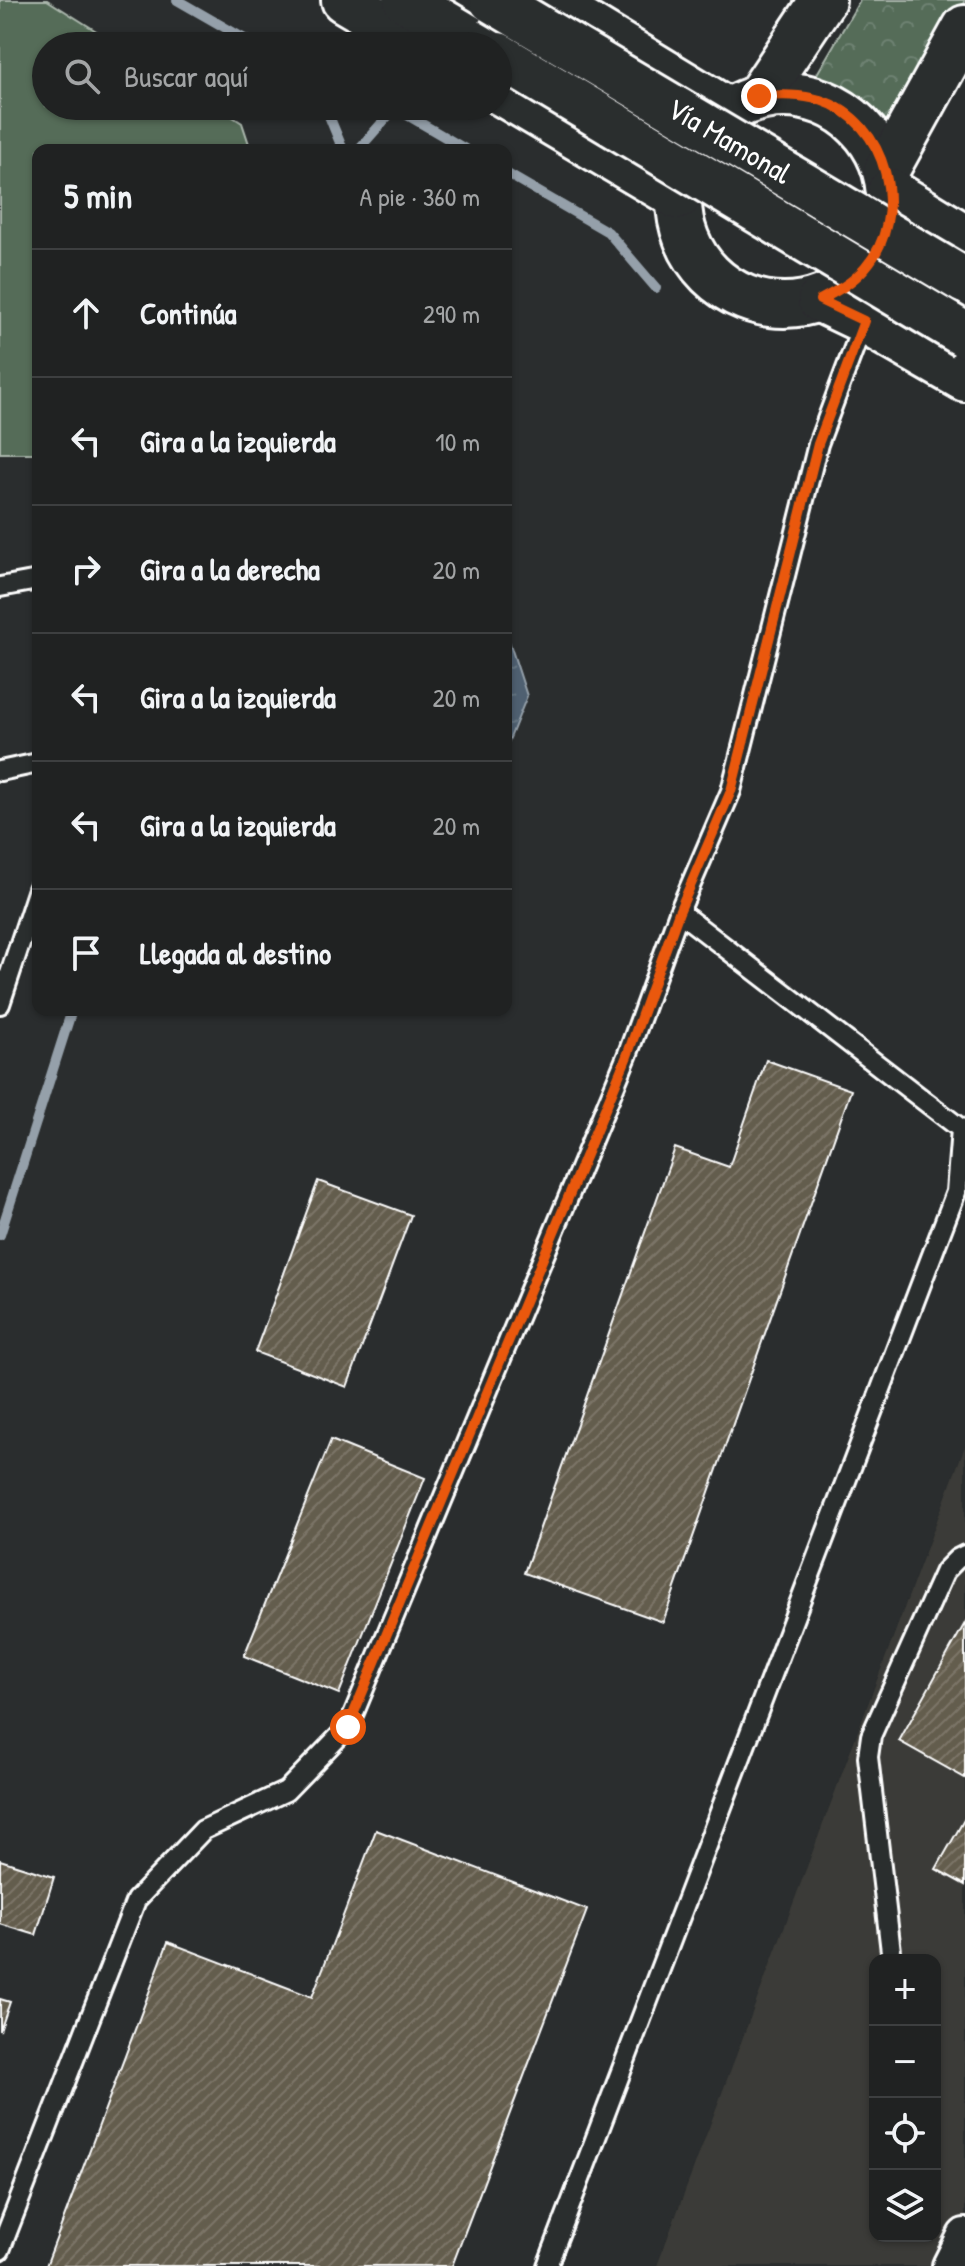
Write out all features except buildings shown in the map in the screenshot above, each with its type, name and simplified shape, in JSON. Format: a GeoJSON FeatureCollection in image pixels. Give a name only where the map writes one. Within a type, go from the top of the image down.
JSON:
{"type":"FeatureCollection","features":[{"type":"Feature","properties":{"kind":"main road"},"geometry":{"type":"LineString","coordinates":[[344,0],[398,32]]}},
{"type":"Feature","properties":{"kind":"main road"},"geometry":{"type":"LineString","coordinates":[[406,0],[460,32]]}},
{"type":"Feature","properties":{"kind":"main road","name":"Vía Mamonal"},"geometry":{"type":"LineString","coordinates":[[492,0],[965,281]]}},
{"type":"Feature","properties":{"kind":"main road"},"geometry":{"type":"LineString","coordinates":[[546,0],[743,103],[792,94],[823,101],[851,117],[872,141],[888,181],[889,218],[881,243],[867,267],[847,286],[820,300],[791,306],[762,304],[735,294],[711,277],[693,254],[682,227],[678,197],[685,164],[702,133],[743,103],[823,0]]}},
{"type":"Feature","properties":{"kind":"main road"},"geometry":{"type":"LineString","coordinates":[[888,181],[965,28]]}},
{"type":"Feature","properties":{"kind":"main road","name":"Vía Mamonal"},"geometry":{"type":"LineString","coordinates":[[512,63],[965,335]]}},
{"type":"Feature","properties":{"kind":"main road"},"geometry":{"type":"LineString","coordinates":[[512,99],[678,197]]}},
{"type":"Feature","properties":{"kind":"main road"},"geometry":{"type":"LineString","coordinates":[[888,181],[965,237]]}},
{"type":"Feature","properties":{"kind":"main road"},"geometry":{"type":"LineString","coordinates":[[820,300],[864,321],[965,379]]}},
{"type":"Feature","properties":{"kind":"street"},"geometry":{"type":"LineString","coordinates":[[950,2266],[965,2236]]}},
{"type":"Feature","properties":{"kind":"lane"},"geometry":{"type":"LineString","coordinates":[[0,2250],[136,1900],[203,1830],[286,1791],[348,1727],[627,1056],[679,912],[731,791],[818,444],[864,321]]}},
{"type":"Feature","properties":{"kind":"lane"},"geometry":{"type":"LineString","coordinates":[[0,587],[32,581]]}},
{"type":"Feature","properties":{"kind":"lane"},"geometry":{"type":"LineString","coordinates":[[0,771],[32,764]]}},
{"type":"Feature","properties":{"kind":"lane"},"geometry":{"type":"LineString","coordinates":[[0,1004],[32,907]]}},
{"type":"Feature","properties":{"kind":"lane"},"geometry":{"type":"LineString","coordinates":[[547,2266],[956,1192],[961,1129],[679,912]]}},
{"type":"Feature","properties":{"kind":"lane"},"geometry":{"type":"LineString","coordinates":[[891,1954],[868,1757],[871,1736],[945,1571],[965,1555]]}},
{"type":"Feature","properties":{"kind":"shaded area"},"geometry":{"type":"Polygon","coordinates":[[[965,1446],[965,2239],[948,2266],[657,2266],[965,1446]]]}},
{"type":"Feature","properties":{"kind":"green space"},"geometry":{"type":"Polygon","coordinates":[[[0,0],[47,0],[98,32],[32,32],[32,120],[237,120],[242,123],[249,144],[32,144],[32,453],[0,453],[0,0]]]}},
{"type":"Feature","properties":{"kind":"green space"},"geometry":{"type":"Polygon","coordinates":[[[860,0],[965,0],[889,144],[862,108],[821,92],[807,91],[860,0]]]}},
{"type":"Feature","properties":{"kind":"water"},"geometry":{"type":"Polygon","coordinates":[[[512,650],[527,696],[512,733],[512,650]]]}},
{"type":"Feature","properties":{"kind":"waterway"},"geometry":{"type":"LineString","coordinates":[[177,0],[233,32]]}},
{"type":"Feature","properties":{"kind":"waterway"},"geometry":{"type":"LineString","coordinates":[[331,120],[341,144]]}},
{"type":"Feature","properties":{"kind":"waterway"},"geometry":{"type":"LineString","coordinates":[[363,144],[384,120]]}},
{"type":"Feature","properties":{"kind":"waterway"},"geometry":{"type":"LineString","coordinates":[[416,120],[457,144]]}},
{"type":"Feature","properties":{"kind":"waterway"},"geometry":{"type":"LineString","coordinates":[[512,176],[608,232],[656,288]]}},
{"type":"Feature","properties":{"kind":"waterway"},"geometry":{"type":"LineString","coordinates":[[0,1235],[70,1016]]}},
{"type":"Feature","properties":{"kind":"route"},"geometry":{"type":"LineString","coordinates":[[348,1727],[627,1056],[679,912],[731,791],[818,444],[864,321],[820,300],[847,286],[867,267],[881,243],[889,218],[890,191],[886,171],[872,141],[851,117],[823,101],[792,94],[759,96]]}}]}
